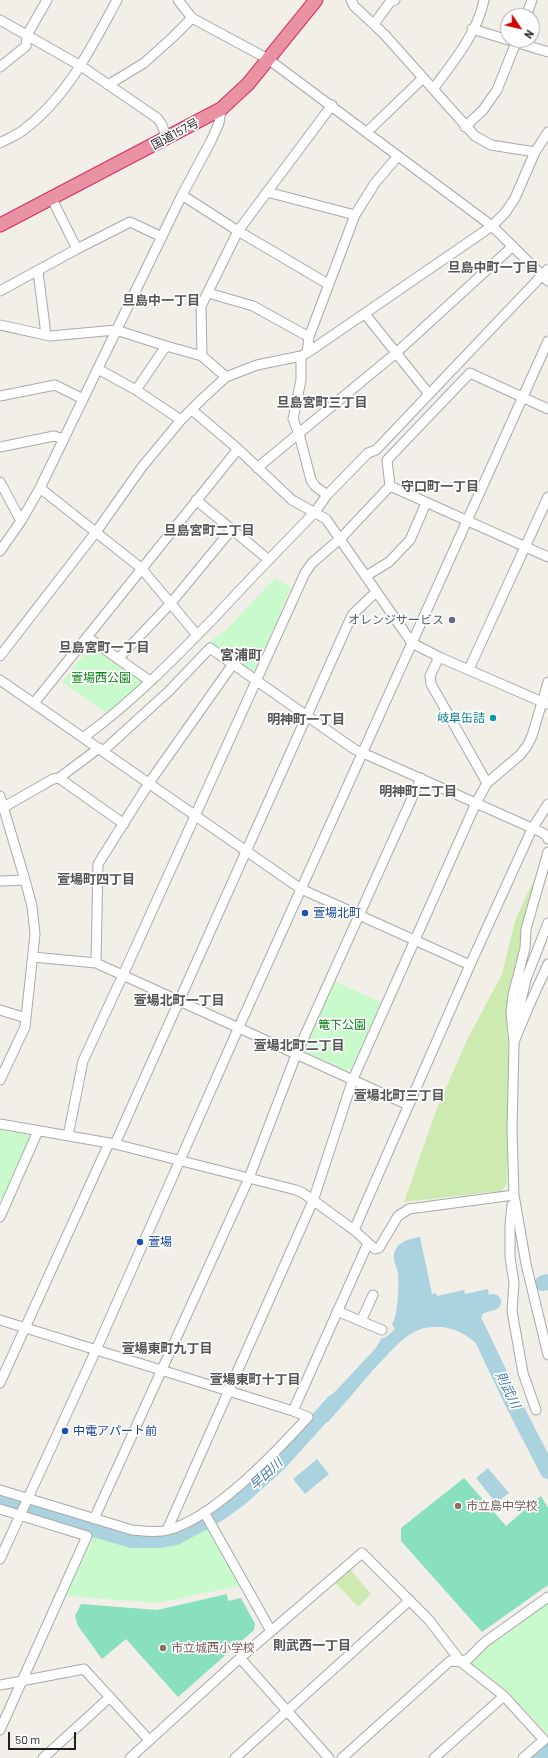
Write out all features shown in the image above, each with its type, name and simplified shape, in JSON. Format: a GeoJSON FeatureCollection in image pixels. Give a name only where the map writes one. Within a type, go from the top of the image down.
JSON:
{"type":"FeatureCollection","features":[{"type":"Feature","properties":{"kind":"highway","name":"国道157号"},"geometry":{"type":"LineString","coordinates":[[0,225],[221,109],[248,84],[316,0]]}},
{"type":"Feature","properties":{"kind":"street"},"geometry":{"type":"LineString","coordinates":[[0,67],[26,46],[27,36],[47,0]]}},
{"type":"Feature","properties":{"kind":"street"},"geometry":{"type":"LineString","coordinates":[[0,143],[21,132],[55,102],[81,66],[117,0]]}},
{"type":"Feature","properties":{"kind":"street"},"geometry":{"type":"LineString","coordinates":[[84,737],[103,724],[197,635],[315,512],[326,495],[368,453],[376,450],[546,275],[492,226],[332,105],[268,59],[192,18],[178,0]]}},
{"type":"Feature","properties":{"kind":"street"},"geometry":{"type":"LineString","coordinates":[[351,0],[354,6],[374,24],[465,127],[475,136],[491,145],[535,152]]}},
{"type":"Feature","properties":{"kind":"street"},"geometry":{"type":"LineString","coordinates":[[374,24],[390,2],[395,0]]}},
{"type":"Feature","properties":{"kind":"street"},"geometry":{"type":"LineString","coordinates":[[433,89],[455,60],[481,12],[484,0]]}},
{"type":"Feature","properties":{"kind":"street"},"geometry":{"type":"LineString","coordinates":[[108,85],[144,63],[173,38],[192,18]]}},
{"type":"Feature","properties":{"kind":"street"},"geometry":{"type":"LineString","coordinates":[[0,20],[81,66],[157,118],[161,123],[167,138]]}},
{"type":"Feature","properties":{"kind":"street"},"geometry":{"type":"LineString","coordinates":[[472,29],[500,37]]}},
{"type":"Feature","properties":{"kind":"street"},"geometry":{"type":"LineString","coordinates":[[465,127],[483,110],[497,90],[513,48]]}},
{"type":"Feature","properties":{"kind":"street"},"geometry":{"type":"LineString","coordinates":[[536,48],[548,52]]}},
{"type":"Feature","properties":{"kind":"street"},"geometry":{"type":"LineString","coordinates":[[367,132],[423,78]]}},
{"type":"Feature","properties":{"kind":"street"},"geometry":{"type":"LineString","coordinates":[[202,356],[201,306],[238,231],[332,105]]}},
{"type":"Feature","properties":{"kind":"street"},"geometry":{"type":"LineString","coordinates":[[0,551],[21,521],[40,488],[182,195],[219,123],[221,109]]}},
{"type":"Feature","properties":{"kind":"street"},"geometry":{"type":"LineString","coordinates":[[0,656],[96,532],[142,467],[181,420],[226,377],[257,365],[304,355],[492,226],[505,213],[515,198],[535,152],[548,132]]}},
{"type":"Feature","properties":{"kind":"street"},"geometry":{"type":"LineString","coordinates":[[326,495],[315,486],[311,480],[294,419],[304,355],[328,284],[355,215],[375,183],[398,156]]}},
{"type":"Feature","properties":{"kind":"street"},"geometry":{"type":"LineString","coordinates":[[267,192],[355,215]]}},
{"type":"Feature","properties":{"kind":"street"},"geometry":{"type":"LineString","coordinates":[[182,195],[238,231],[328,284]]}},
{"type":"Feature","properties":{"kind":"street"},"geometry":{"type":"LineString","coordinates":[[52,199],[77,249]]}},
{"type":"Feature","properties":{"kind":"street"},"geometry":{"type":"LineString","coordinates":[[0,291],[130,222],[162,237]]}},
{"type":"Feature","properties":{"kind":"street"},"geometry":{"type":"LineString","coordinates":[[257,468],[396,353],[513,246]]}},
{"type":"Feature","properties":{"kind":"street"},"geometry":{"type":"LineString","coordinates":[[38,270],[46,335]]}},
{"type":"Feature","properties":{"kind":"street"},"geometry":{"type":"LineString","coordinates":[[208,293],[253,306],[309,337]]}},
{"type":"Feature","properties":{"kind":"street"},"geometry":{"type":"LineString","coordinates":[[365,314],[429,394]]}},
{"type":"Feature","properties":{"kind":"street"},"geometry":{"type":"LineString","coordinates":[[0,326],[46,335],[116,330],[202,356],[226,377]]}},
{"type":"Feature","properties":{"kind":"street"},"geometry":{"type":"LineString","coordinates":[[0,1559],[96,1350],[301,888],[548,341]]}},
{"type":"Feature","properties":{"kind":"street"},"geometry":{"type":"LineString","coordinates":[[136,390],[166,346]]}},
{"type":"Feature","properties":{"kind":"street"},"geometry":{"type":"LineString","coordinates":[[98,369],[136,390],[181,420]]}},
{"type":"Feature","properties":{"kind":"street"},"geometry":{"type":"LineString","coordinates":[[68,1136],[83,1060],[305,573],[312,563],[341,538],[390,486],[387,460],[470,374],[548,409]]}},
{"type":"Feature","properties":{"kind":"street"},"geometry":{"type":"LineString","coordinates":[[0,396],[55,385],[84,399]]}},
{"type":"Feature","properties":{"kind":"street"},"geometry":{"type":"LineString","coordinates":[[192,410],[238,449],[292,500],[326,519],[341,538],[376,592],[412,643],[439,657],[545,703]]}},
{"type":"Feature","properties":{"kind":"street"},"geometry":{"type":"LineString","coordinates":[[0,447],[54,436],[64,439]]}},
{"type":"Feature","properties":{"kind":"street"},"geometry":{"type":"LineString","coordinates":[[34,703],[238,449]]}},
{"type":"Feature","properties":{"kind":"street"},"geometry":{"type":"LineString","coordinates":[[0,482],[21,521]]}},
{"type":"Feature","properties":{"kind":"street"},"geometry":{"type":"LineString","coordinates":[[390,486],[548,557]]}},
{"type":"Feature","properties":{"kind":"street"},"geometry":{"type":"LineString","coordinates":[[40,488],[141,568],[197,635]]}},
{"type":"Feature","properties":{"kind":"street"},"geometry":{"type":"LineString","coordinates":[[469,669],[548,497]]}},
{"type":"Feature","properties":{"kind":"street"},"geometry":{"type":"LineString","coordinates":[[196,500],[269,560]]}},
{"type":"Feature","properties":{"kind":"street"},"geometry":{"type":"LineString","coordinates":[[366,576],[389,562],[410,540],[426,502]]}},
{"type":"Feature","properties":{"kind":"street"},"geometry":{"type":"LineString","coordinates":[[118,659],[171,604],[232,529]]}},
{"type":"Feature","properties":{"kind":"street"},"geometry":{"type":"LineString","coordinates":[[0,1383],[180,1000],[352,616],[376,592]]}},
{"type":"Feature","properties":{"kind":"street"},"geometry":{"type":"LineString","coordinates":[[87,637],[150,681]]}},
{"type":"Feature","properties":{"kind":"street"},"geometry":{"type":"LineString","coordinates":[[4,807],[53,779],[59,778],[101,749],[169,691],[210,648],[363,753],[548,836]]}},
{"type":"Feature","properties":{"kind":"street"},"geometry":{"type":"LineString","coordinates":[[439,657],[430,676],[431,684],[487,783]]}},
{"type":"Feature","properties":{"kind":"street"},"geometry":{"type":"LineString","coordinates":[[96,963],[98,864],[149,783],[233,664]]}},
{"type":"Feature","properties":{"kind":"street"},"geometry":{"type":"LineString","coordinates":[[0,680],[301,888],[470,965]]}},
{"type":"Feature","properties":{"kind":"street"},"geometry":{"type":"LineString","coordinates":[[167,1530],[313,1201],[353,1079],[476,803],[487,783],[520,755],[527,746],[545,703],[548,682]]}},
{"type":"Feature","properties":{"kind":"street"},"geometry":{"type":"LineString","coordinates":[[59,778],[124,824]]}},
{"type":"Feature","properties":{"kind":"street"},"geometry":{"type":"LineString","coordinates":[[94,1518],[249,1178],[296,1055],[421,778]]}},
{"type":"Feature","properties":{"kind":"street"},"geometry":{"type":"LineString","coordinates":[[0,796],[32,906],[35,934],[25,1027],[18,1044],[3,1064],[0,1080]]}},
{"type":"Feature","properties":{"kind":"street"},"geometry":{"type":"LineString","coordinates":[[354,1230],[470,965],[532,829],[548,804]]}},
{"type":"Feature","properties":{"kind":"street"},"geometry":{"type":"LineString","coordinates":[[548,852],[526,929],[525,948],[513,995],[512,1028],[514,1044],[512,1130],[514,1195],[526,1264],[548,1355]]}},
{"type":"Feature","properties":{"kind":"street"},"geometry":{"type":"LineString","coordinates":[[0,881],[25,880]]}},
{"type":"Feature","properties":{"kind":"street"},"geometry":{"type":"LineString","coordinates":[[512,1028],[520,1006],[526,979],[548,923]]}},
{"type":"Feature","properties":{"kind":"street"},"geometry":{"type":"LineString","coordinates":[[33,957],[96,963],[180,1000],[238,1029],[353,1079],[408,1105]]}},
{"type":"Feature","properties":{"kind":"street"},"geometry":{"type":"LineString","coordinates":[[514,1044],[548,964]]}},
{"type":"Feature","properties":{"kind":"street"},"geometry":{"type":"LineString","coordinates":[[0,1010],[26,1018]]}},
{"type":"Feature","properties":{"kind":"street"},"geometry":{"type":"LineString","coordinates":[[0,1124],[112,1144],[296,1190],[354,1230],[375,1249],[379,1248],[398,1216],[409,1209],[514,1195]]}},
{"type":"Feature","properties":{"kind":"street"},"geometry":{"type":"LineString","coordinates":[[0,1217],[38,1131]]}},
{"type":"Feature","properties":{"kind":"street"},"geometry":{"type":"LineString","coordinates":[[514,1195],[510,1225],[510,1257],[514,1283],[512,1312],[523,1373],[536,1410]]}},
{"type":"Feature","properties":{"kind":"street"},"geometry":{"type":"LineString","coordinates":[[293,1410],[368,1243]]}},
{"type":"Feature","properties":{"kind":"street"},"geometry":{"type":"LineString","coordinates":[[361,1321],[373,1295]]}},
{"type":"Feature","properties":{"kind":"street"},"geometry":{"type":"LineString","coordinates":[[337,1311],[382,1330]]}},
{"type":"Feature","properties":{"kind":"street"},"geometry":{"type":"LineString","coordinates":[[0,1320],[293,1410],[308,1417],[256,1470],[204,1513],[183,1525],[167,1530],[150,1532],[132,1530],[26,1500],[0,1490]]}},
{"type":"Feature","properties":{"kind":"street"},"geometry":{"type":"LineString","coordinates":[[0,1509],[21,1513],[87,1536],[0,1730]]}},
{"type":"Feature","properties":{"kind":"street"},"geometry":{"type":"LineString","coordinates":[[204,1513],[271,1631]]}},
{"type":"Feature","properties":{"kind":"street"},"geometry":{"type":"LineString","coordinates":[[130,1758],[240,1658],[362,1552],[429,1620],[461,1662],[504,1696],[544,1740],[523,1758]]}},
{"type":"Feature","properties":{"kind":"street"},"geometry":{"type":"LineString","coordinates":[[342,1758],[450,1662],[461,1662],[468,1659],[485,1642],[548,1597]]}},
{"type":"Feature","properties":{"kind":"street"},"geometry":{"type":"LineString","coordinates":[[235,1758],[410,1600]]}},
{"type":"Feature","properties":{"kind":"street"},"geometry":{"type":"LineString","coordinates":[[240,1658],[329,1758]]}},
{"type":"Feature","properties":{"kind":"street"},"geometry":{"type":"LineString","coordinates":[[0,1685],[84,1669],[149,1740]]}},
{"type":"Feature","properties":{"kind":"street"},"geometry":{"type":"LineString","coordinates":[[434,1758],[504,1696]]}},
{"type":"Feature","properties":{"kind":"street"},"geometry":{"type":"LineString","coordinates":[[43,1758],[110,1697]]}},
{"type":"Feature","properties":{"kind":"green space"},"geometry":{"type":"Polygon","coordinates":[[[275,578],[291,588],[255,670],[252,671],[210,642],[227,629],[275,578]]]}},
{"type":"Feature","properties":{"kind":"green space","name":"萱場西公園"},"geometry":{"type":"Polygon","coordinates":[[[94,642],[146,680],[107,713],[62,682],[94,642]]]}},
{"type":"Feature","properties":{"kind":"green space"},"geometry":{"type":"Polygon","coordinates":[[[538,871],[523,930],[521,949],[506,1012],[509,1060],[507,1182],[505,1187],[501,1191],[404,1202],[436,1111],[466,1042],[502,974],[515,921],[538,871]]]}},
{"type":"Feature","properties":{"kind":"green space","name":"篭下公園"},"geometry":{"type":"Polygon","coordinates":[[[334,981],[381,1002],[351,1069],[347,1071],[305,1052],[303,1049],[334,981]]]}},
{"type":"Feature","properties":{"kind":"green space"},"geometry":{"type":"Polygon","coordinates":[[[0,1130],[31,1135],[3,1200],[0,1199],[0,1130]]]}},
{"type":"Feature","properties":{"kind":"green space"},"geometry":{"type":"Polygon","coordinates":[[[464,1478],[506,1526],[541,1496],[548,1508],[548,1585],[482,1632],[401,1541],[401,1528],[464,1478]]]}},
{"type":"Feature","properties":{"kind":"green space"},"geometry":{"type":"Polygon","coordinates":[[[209,1527],[242,1585],[158,1603],[66,1596],[94,1536],[122,1545],[137,1548],[148,1548],[169,1545],[190,1537],[209,1527]]]}},
{"type":"Feature","properties":{"kind":"green space"},"geometry":{"type":"Polygon","coordinates":[[[349,1568],[371,1594],[358,1607],[334,1581],[349,1568]]]}},
{"type":"Feature","properties":{"kind":"green space"},"geometry":{"type":"Polygon","coordinates":[[[227,1594],[228,1601],[241,1598],[255,1624],[254,1630],[178,1697],[126,1639],[102,1659],[78,1626],[75,1616],[81,1604],[157,1610],[227,1594]]]}},
{"type":"Feature","properties":{"kind":"green space"},"geometry":{"type":"Polygon","coordinates":[[[548,1602],[548,1735],[508,1692],[471,1664],[471,1660],[487,1645],[548,1602]]]}},
{"type":"Feature","properties":{"kind":"water"},"geometry":{"type":"Polygon","coordinates":[[[420,1237],[432,1294],[436,1293],[437,1296],[464,1290],[465,1294],[488,1289],[490,1307],[484,1311],[480,1321],[489,1342],[480,1348],[466,1335],[449,1328],[430,1327],[412,1333],[401,1341],[372,1371],[328,1422],[314,1414],[375,1349],[382,1338],[386,1337],[395,1329],[392,1325],[397,1307],[398,1273],[394,1260],[394,1253],[402,1243],[420,1237]]]}},
{"type":"Feature","properties":{"kind":"water"},"geometry":{"type":"Polygon","coordinates":[[[317,1459],[329,1474],[305,1494],[293,1479],[317,1459]]]}},
{"type":"Feature","properties":{"kind":"water"},"geometry":{"type":"Polygon","coordinates":[[[488,1468],[509,1493],[496,1503],[476,1478],[488,1468]]]}},
{"type":"Feature","properties":{"kind":"waterway","name":"早田川"},"geometry":{"type":"LineString","coordinates":[[543,1283],[548,1282]]}},
{"type":"Feature","properties":{"kind":"waterway","name":"早田川"},"geometry":{"type":"LineString","coordinates":[[469,1309],[493,1302]]}},
{"type":"Feature","properties":{"kind":"waterway","name":"則武川"},"geometry":{"type":"LineString","coordinates":[[476,1325],[513,1403],[548,1471]]}},
{"type":"Feature","properties":{"kind":"waterway","name":"早田川"},"geometry":{"type":"LineString","coordinates":[[0,1498],[87,1527],[132,1540],[160,1540],[176,1537],[218,1514],[240,1498],[281,1461],[334,1402]]}},
{"type":"Feature","properties":{"kind":"waterway","name":"則武川"},"geometry":{"type":"LineString","coordinates":[[538,1758],[548,1749]]}},
{"type":"Feature","properties":{"kind":"place","name":"オレンジサービス"},"geometry":{"type":"Point","coordinates":[452,620]}},
{"type":"Feature","properties":{"kind":"place","name":"岐阜缶詰"},"geometry":{"type":"Point","coordinates":[493,718]}},
{"type":"Feature","properties":{"kind":"place","name":"萱場北町"},"geometry":{"type":"Point","coordinates":[305,913]}},
{"type":"Feature","properties":{"kind":"place","name":"萱場"},"geometry":{"type":"Point","coordinates":[140,1242]}},
{"type":"Feature","properties":{"kind":"place","name":"中電アパート前"},"geometry":{"type":"Point","coordinates":[65,1431]}},
{"type":"Feature","properties":{"kind":"place","name":"市立島中学校"},"geometry":{"type":"Point","coordinates":[458,1506]}},
{"type":"Feature","properties":{"kind":"place","name":"市立城西小学校"},"geometry":{"type":"Point","coordinates":[163,1648]}},
{"type":"Feature","properties":{"kind":"district","name":"旦島中町一丁目"},"geometry":{"type":"Point","coordinates":[493,268]}},
{"type":"Feature","properties":{"kind":"district","name":"旦島中一丁目"},"geometry":{"type":"Point","coordinates":[161,301]}},
{"type":"Feature","properties":{"kind":"district","name":"旦島宮町三丁目"},"geometry":{"type":"Point","coordinates":[322,403]}},
{"type":"Feature","properties":{"kind":"district","name":"守口町一丁目"},"geometry":{"type":"Point","coordinates":[440,487]}},
{"type":"Feature","properties":{"kind":"district","name":"旦島宮町二丁目"},"geometry":{"type":"Point","coordinates":[209,531]}},
{"type":"Feature","properties":{"kind":"district","name":"旦島宮町一丁目"},"geometry":{"type":"Point","coordinates":[104,648]}},
{"type":"Feature","properties":{"kind":"district","name":"宮浦町"},"geometry":{"type":"Point","coordinates":[241,655]}},
{"type":"Feature","properties":{"kind":"district","name":"明神町一丁目"},"geometry":{"type":"Point","coordinates":[306,720]}},
{"type":"Feature","properties":{"kind":"district","name":"明神町二丁目"},"geometry":{"type":"Point","coordinates":[418,792]}},
{"type":"Feature","properties":{"kind":"district","name":"萱場町四丁目"},"geometry":{"type":"Point","coordinates":[96,880]}},
{"type":"Feature","properties":{"kind":"district","name":"萱場北町一丁目"},"geometry":{"type":"Point","coordinates":[179,1001]}},
{"type":"Feature","properties":{"kind":"district","name":"萱場北町二丁目"},"geometry":{"type":"Point","coordinates":[299,1046]}},
{"type":"Feature","properties":{"kind":"district","name":"萱場北町三丁目"},"geometry":{"type":"Point","coordinates":[399,1096]}},
{"type":"Feature","properties":{"kind":"district","name":"萱場東町九丁目"},"geometry":{"type":"Point","coordinates":[167,1349]}},
{"type":"Feature","properties":{"kind":"district","name":"萱場東町十丁目"},"geometry":{"type":"Point","coordinates":[255,1380]}},
{"type":"Feature","properties":{"kind":"district","name":"則武西一丁目"},"geometry":{"type":"Point","coordinates":[312,1646]}}]}
